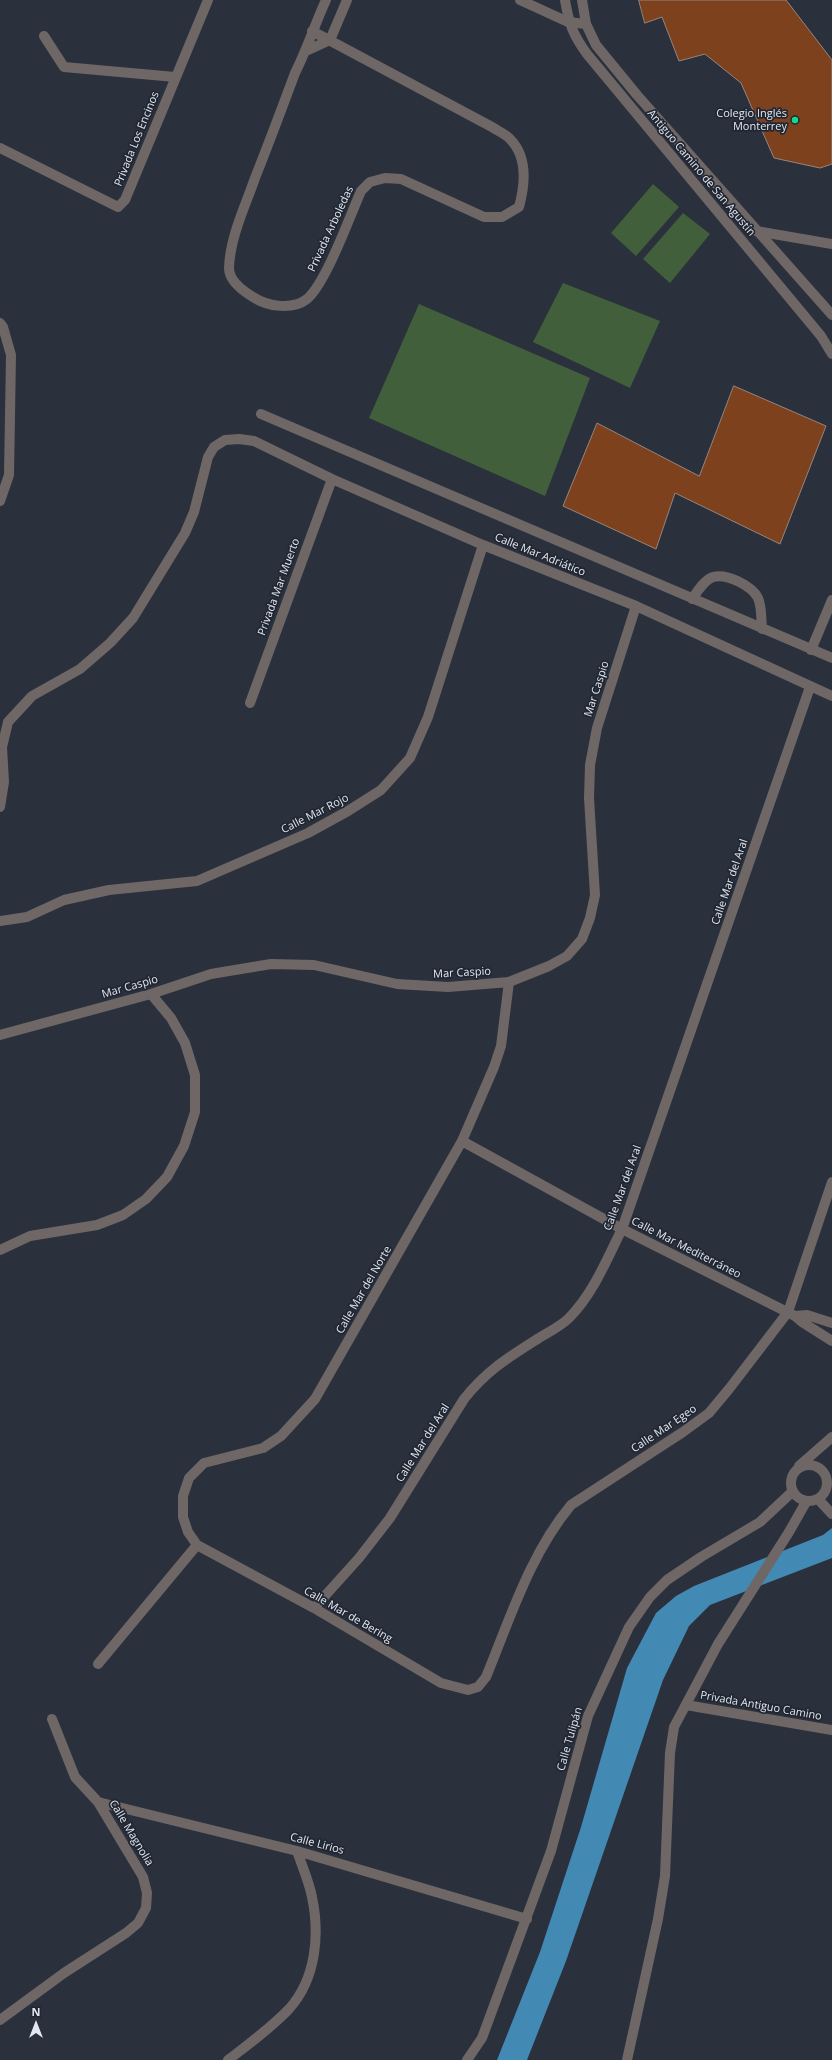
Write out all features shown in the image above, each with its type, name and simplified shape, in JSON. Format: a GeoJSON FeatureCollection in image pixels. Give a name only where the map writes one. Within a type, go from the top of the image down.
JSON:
{"type":"FeatureCollection","features":[{"type":"Feature","properties":{"kind":"street","name":"Privada Los Encinos"},"geometry":{"type":"LineString","coordinates":[[0,148],[118,207],[125,200],[208,0]]}},
{"type":"Feature","properties":{"kind":"street","name":"Privada Arboledas"},"geometry":{"type":"LineString","coordinates":[[312,31],[492,127],[510,139],[520,154],[524,173],[524,190],[519,207],[502,217],[484,217],[401,179],[385,178],[370,182],[361,191],[322,278],[311,293],[307,298],[295,306],[278,306],[256,299],[239,288],[229,270],[231,250],[240,219],[295,74],[306,51],[312,31],[326,0]]}},
{"type":"Feature","properties":{"kind":"street"},"geometry":{"type":"LineString","coordinates":[[306,51],[330,40],[347,0]]}},
{"type":"Feature","properties":{"kind":"street"},"geometry":{"type":"LineString","coordinates":[[520,0],[568,22],[586,24]]}},
{"type":"Feature","properties":{"kind":"street","name":"Antiguo Camino de San Agustín"},"geometry":{"type":"LineString","coordinates":[[566,0],[568,22],[578,42],[628,105],[821,336],[832,354]]}},
{"type":"Feature","properties":{"kind":"street","name":"Antiguo Camino de San Agustín"},"geometry":{"type":"LineString","coordinates":[[582,0],[586,24],[596,45],[637,95],[756,232],[832,315]]}},
{"type":"Feature","properties":{"kind":"street"},"geometry":{"type":"LineString","coordinates":[[44,36],[64,67],[176,77]]}},
{"type":"Feature","properties":{"kind":"street"},"geometry":{"type":"LineString","coordinates":[[628,105],[637,95]]}},
{"type":"Feature","properties":{"kind":"street"},"geometry":{"type":"LineString","coordinates":[[756,232],[832,244]]}},
{"type":"Feature","properties":{"kind":"street"},"geometry":{"type":"LineString","coordinates":[[0,323],[3,327],[11,355],[8,474],[0,501]]}},
{"type":"Feature","properties":{"kind":"street"},"geometry":{"type":"LineString","coordinates":[[261,414],[832,658]]}},
{"type":"Feature","properties":{"kind":"street","name":"Calle Mar Adriático"},"geometry":{"type":"LineString","coordinates":[[0,807],[4,782],[2,747],[8,722],[32,696],[80,669],[110,643],[133,618],[184,534],[194,512],[208,457],[214,447],[225,440],[239,439],[254,441],[332,479],[483,545],[636,606],[832,696]]}},
{"type":"Feature","properties":{"kind":"street","name":"Privada Mar Muerto"},"geometry":{"type":"LineString","coordinates":[[250,703],[332,479]]}},
{"type":"Feature","properties":{"kind":"street","name":"Calle Mar Rojo"},"geometry":{"type":"LineString","coordinates":[[0,922],[27,917],[64,900],[109,890],[197,881],[308,833],[348,811],[381,790],[410,758],[428,717],[483,545]]}},
{"type":"Feature","properties":{"kind":"street"},"geometry":{"type":"LineString","coordinates":[[692,599],[703,584],[713,577],[730,578],[748,586],[758,598],[762,629]]}},
{"type":"Feature","properties":{"kind":"street"},"geometry":{"type":"LineString","coordinates":[[811,650],[832,600]]}},
{"type":"Feature","properties":{"kind":"street","name":"Mar Caspio"},"geometry":{"type":"LineString","coordinates":[[0,1035],[152,994],[211,974],[271,964],[314,965],[397,984],[448,988],[509,982],[549,966],[567,956],[582,938],[590,918],[595,895],[589,798],[590,765],[597,728],[636,606]]}},
{"type":"Feature","properties":{"kind":"street","name":"Calle Mar del Aral"},"geometry":{"type":"LineString","coordinates":[[314,1608],[359,1558],[390,1518],[464,1399],[478,1381],[494,1367],[568,1319],[581,1304],[598,1278],[622,1229],[810,687]]}},
{"type":"Feature","properties":{"kind":"street","name":"Calle Mar del Norte"},"geometry":{"type":"LineString","coordinates":[[197,1545],[188,1532],[183,1517],[183,1496],[189,1478],[204,1463],[263,1448],[281,1436],[315,1399],[462,1141],[494,1067],[501,1046],[509,982]]}},
{"type":"Feature","properties":{"kind":"street"},"geometry":{"type":"LineString","coordinates":[[0,1250],[30,1236],[97,1225],[123,1215],[146,1199],[168,1177],[184,1146],[195,1112],[195,1075],[185,1043],[171,1018],[152,994]]}},
{"type":"Feature","properties":{"kind":"street","name":"Calle Mar Mediterráneo"},"geometry":{"type":"LineString","coordinates":[[462,1141],[622,1229],[792,1314],[802,1322],[832,1340]]}},
{"type":"Feature","properties":{"kind":"street","name":"Calle Mar Egeo"},"geometry":{"type":"LineString","coordinates":[[486,1677],[536,1560],[558,1521],[571,1505],[709,1413],[792,1314],[832,1182]]}},
{"type":"Feature","properties":{"kind":"street","name":"Calle Mar Mediterráneo"},"geometry":{"type":"LineString","coordinates":[[792,1314],[807,1315],[832,1322]]}},
{"type":"Feature","properties":{"kind":"street"},"geometry":{"type":"LineString","coordinates":[[795,1470],[806,1465],[816,1466],[830,1477],[826,1490],[818,1499],[806,1502],[798,1498],[792,1492],[790,1483],[795,1470],[832,1437]]}},
{"type":"Feature","properties":{"kind":"street","name":"Calle Tulipán"},"geometry":{"type":"LineString","coordinates":[[467,2060],[482,2038],[551,1851],[588,1716],[629,1627],[650,1597],[667,1580],[701,1557],[760,1522],[792,1492]]}},
{"type":"Feature","properties":{"kind":"street"},"geometry":{"type":"LineString","coordinates":[[818,1499],[832,1514]]}},
{"type":"Feature","properties":{"kind":"street"},"geometry":{"type":"LineString","coordinates":[[627,2060],[658,1919],[665,1876],[670,1753],[674,1727],[718,1644],[806,1502]]}},
{"type":"Feature","properties":{"kind":"street"},"geometry":{"type":"LineString","coordinates":[[98,1664],[197,1545]]}},
{"type":"Feature","properties":{"kind":"street","name":"Calle Mar de Bering"},"geometry":{"type":"LineString","coordinates":[[197,1545],[314,1608],[441,1683],[468,1690],[478,1687],[486,1677]]}},
{"type":"Feature","properties":{"kind":"street","name":"Privada Antiguo Camino"},"geometry":{"type":"LineString","coordinates":[[686,1705],[832,1730]]}},
{"type":"Feature","properties":{"kind":"street","name":"Calle Magnolia"},"geometry":{"type":"LineString","coordinates":[[0,2020],[64,1974],[126,1933],[138,1922],[146,1908],[147,1894],[143,1877],[98,1802],[75,1777],[52,1719]]}},
{"type":"Feature","properties":{"kind":"street","name":"Calle Lirios"},"geometry":{"type":"LineString","coordinates":[[98,1802],[297,1850],[527,1918]]}},
{"type":"Feature","properties":{"kind":"street"},"geometry":{"type":"LineString","coordinates":[[228,2060],[261,2034],[289,2008],[307,1981],[315,1949],[316,1920],[312,1895],[297,1850]]}},
{"type":"Feature","properties":{"kind":"green space"},"geometry":{"type":"Polygon","coordinates":[[[653,184],[679,207],[636,256],[611,233],[653,184]]]}},
{"type":"Feature","properties":{"kind":"green space"},"geometry":{"type":"Polygon","coordinates":[[[683,213],[710,234],[670,283],[643,259],[683,213]]]}},
{"type":"Feature","properties":{"kind":"green space"},"geometry":{"type":"Polygon","coordinates":[[[563,283],[660,321],[630,388],[533,342],[563,283]]]}},
{"type":"Feature","properties":{"kind":"green space"},"geometry":{"type":"Polygon","coordinates":[[[419,304],[590,378],[545,496],[369,418],[419,304]]]}},
{"type":"Feature","properties":{"kind":"water"},"geometry":{"type":"Polygon","coordinates":[[[832,1528],[832,1558],[710,1605],[689,1626],[663,1680],[566,1961],[527,2060],[497,2060],[540,1952],[581,1827],[627,1668],[656,1613],[676,1596],[694,1586],[823,1535],[832,1528]]]}},
{"type":"Feature","properties":{"kind":"building","name":"Colegio Inglés Monterrey"},"geometry":{"type":"Polygon","coordinates":[[[639,0],[786,0],[832,60],[832,164],[820,168],[774,158],[741,83],[705,54],[679,61],[662,17],[645,23],[639,0]]]}},
{"type":"Feature","properties":{"kind":"building"},"geometry":{"type":"Polygon","coordinates":[[[734,386],[826,426],[780,544],[675,493],[656,549],[563,506],[597,423],[699,476],[734,386]]]}},
{"type":"Feature","properties":{"kind":"place","name":"Colegio Inglés Monterrey"},"geometry":{"type":"Point","coordinates":[795,120]}}]}
